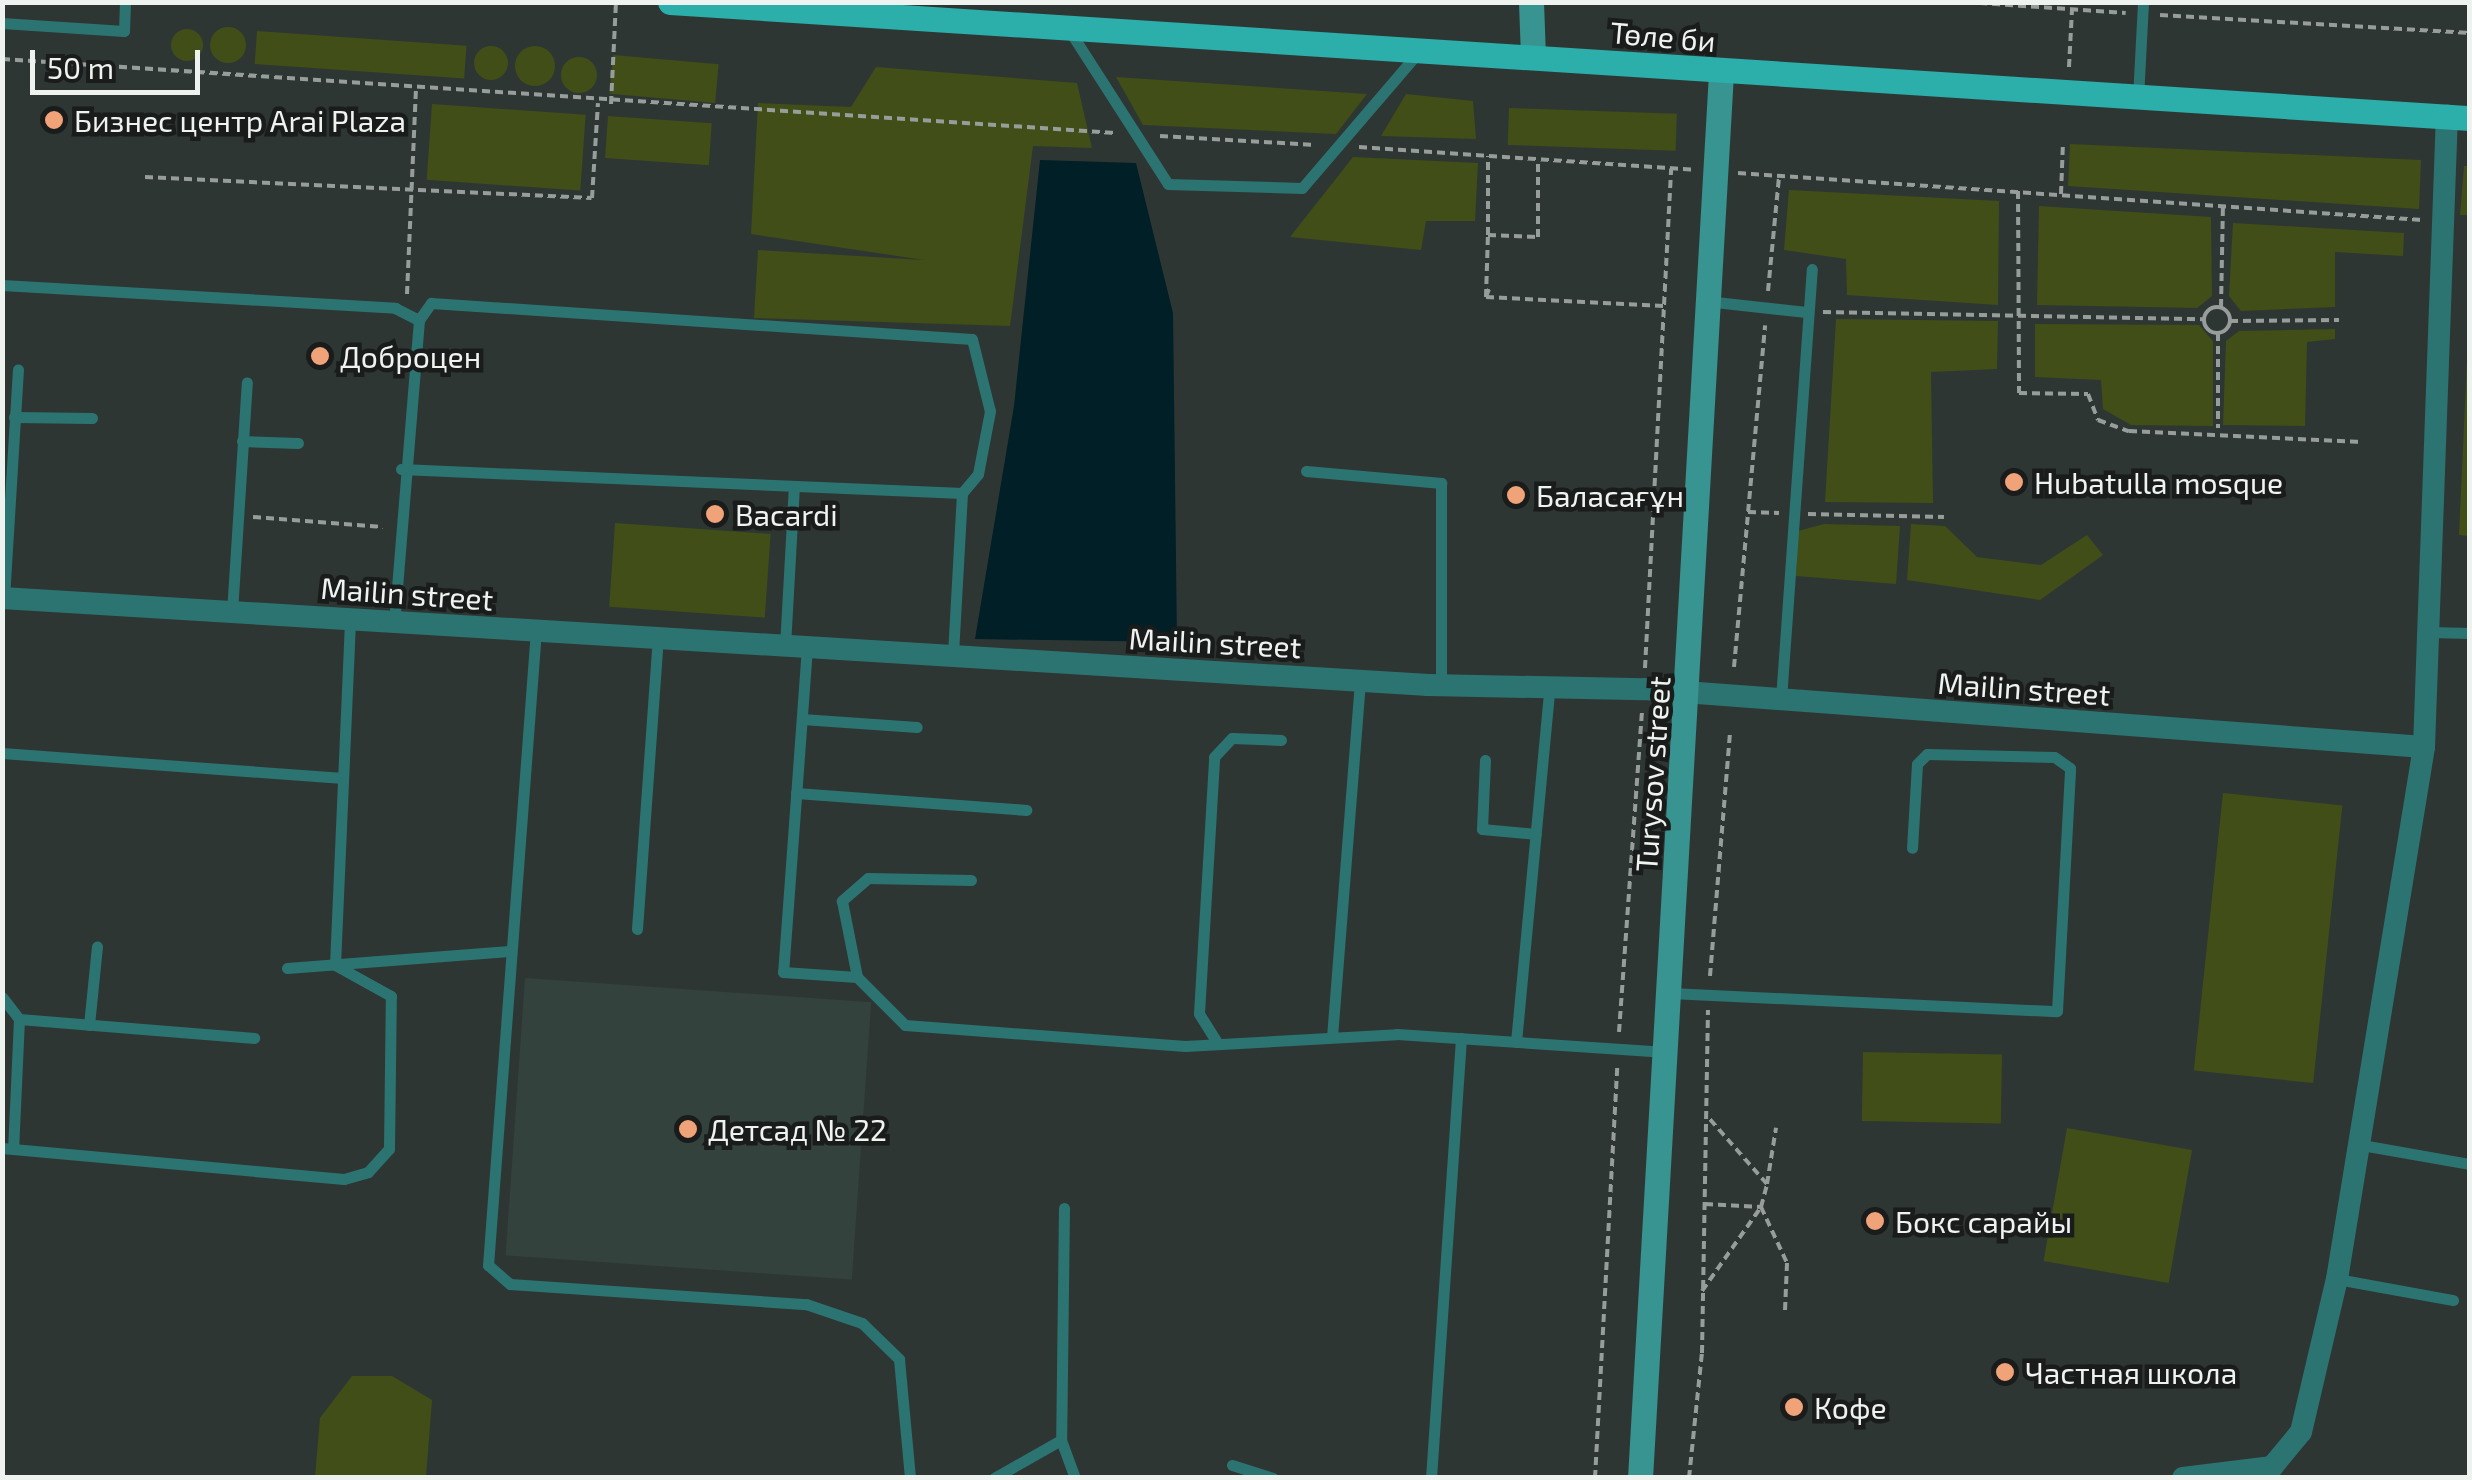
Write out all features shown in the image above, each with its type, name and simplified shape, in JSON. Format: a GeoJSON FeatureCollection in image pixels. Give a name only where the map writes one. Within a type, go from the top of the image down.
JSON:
{"type":"FeatureCollection","features":[{"type":"Feature","properties":{"kind":"main road","name":"Төле би"},"geometry":{"type":"LineString","coordinates":[[670,2],[858,8],[1071,32],[1532,57],[1722,75],[2458,117]]}},
{"type":"Feature","properties":{"kind":"main road"},"geometry":{"type":"LineString","coordinates":[[1531,2],[1532,57]]}},
{"type":"Feature","properties":{"kind":"main road","name":"Turysov street"},"geometry":{"type":"LineString","coordinates":[[1640,1478],[1690,693],[1706,301],[1722,75]]}},
{"type":"Feature","properties":{"kind":"street"},"geometry":{"type":"LineString","coordinates":[[2182,1478],[2272,1467],[2300,1432],[2338,1279],[2356,1144],[2424,747],[2438,222],[2458,117]]}},
{"type":"Feature","properties":{"kind":"street","name":"Mailin street"},"geometry":{"type":"LineString","coordinates":[[3,598],[1360,681],[1550,684],[2424,747]]}},
{"type":"Feature","properties":{"kind":"lane"},"geometry":{"type":"LineString","coordinates":[[2,24],[124,32],[125,2]]}},
{"type":"Feature","properties":{"kind":"lane"},"geometry":{"type":"LineString","coordinates":[[2138,98],[2142,8]]}},
{"type":"Feature","properties":{"kind":"lane"},"geometry":{"type":"LineString","coordinates":[[1071,32],[1168,184],[1302,188],[1418,52]]}},
{"type":"Feature","properties":{"kind":"lane"},"geometry":{"type":"LineString","coordinates":[[1781,699],[1812,269]]}},
{"type":"Feature","properties":{"kind":"lane"},"geometry":{"type":"LineString","coordinates":[[2,284],[405,313],[419,320]]}},
{"type":"Feature","properties":{"kind":"lane"},"geometry":{"type":"LineString","coordinates":[[1706,301],[1806,312]]}},
{"type":"Feature","properties":{"kind":"lane"},"geometry":{"type":"LineString","coordinates":[[394,622],[401,469],[419,384],[419,320],[431,303],[972,339],[990,411],[978,474],[962,493],[953,656]]}},
{"type":"Feature","properties":{"kind":"lane"},"geometry":{"type":"LineString","coordinates":[[3,598],[18,369]]}},
{"type":"Feature","properties":{"kind":"lane"},"geometry":{"type":"LineString","coordinates":[[232,612],[248,382]]}},
{"type":"Feature","properties":{"kind":"lane"},"geometry":{"type":"LineString","coordinates":[[14,417],[92,418]]}},
{"type":"Feature","properties":{"kind":"lane"},"geometry":{"type":"LineString","coordinates":[[242,441],[298,444]]}},
{"type":"Feature","properties":{"kind":"lane"},"geometry":{"type":"LineString","coordinates":[[401,469],[962,493]]}},
{"type":"Feature","properties":{"kind":"lane"},"geometry":{"type":"LineString","coordinates":[[1306,471],[1442,483],[1441,685]]}},
{"type":"Feature","properties":{"kind":"lane"},"geometry":{"type":"LineString","coordinates":[[794,486],[796,646],[802,719],[784,972],[857,977]]}},
{"type":"Feature","properties":{"kind":"lane"},"geometry":{"type":"LineString","coordinates":[[335,965],[350,619]]}},
{"type":"Feature","properties":{"kind":"lane"},"geometry":{"type":"LineString","coordinates":[[536,630],[488,1265],[510,1284],[806,1304],[862,1323],[899,1359],[910,1478]]}},
{"type":"Feature","properties":{"kind":"lane"},"geometry":{"type":"LineString","coordinates":[[2428,632],[2470,633]]}},
{"type":"Feature","properties":{"kind":"lane"},"geometry":{"type":"LineString","coordinates":[[637,929],[658,638]]}},
{"type":"Feature","properties":{"kind":"lane"},"geometry":{"type":"LineString","coordinates":[[1332,1037],[1360,681]]}},
{"type":"Feature","properties":{"kind":"lane"},"geometry":{"type":"LineString","coordinates":[[1516,1042],[1550,684]]}},
{"type":"Feature","properties":{"kind":"lane"},"geometry":{"type":"LineString","coordinates":[[802,719],[917,728]]}},
{"type":"Feature","properties":{"kind":"lane"},"geometry":{"type":"LineString","coordinates":[[1218,1044],[1199,1013],[1214,758],[1232,738],[1281,740]]}},
{"type":"Feature","properties":{"kind":"lane"},"geometry":{"type":"LineString","coordinates":[[2,753],[343,778]]}},
{"type":"Feature","properties":{"kind":"lane"},"geometry":{"type":"LineString","coordinates":[[1670,993],[1709,998],[2058,1010],[2070,768],[2054,757],[1927,754],[1918,764],[1912,848]]}},
{"type":"Feature","properties":{"kind":"lane"},"geometry":{"type":"LineString","coordinates":[[1484,760],[1482,829],[1536,834]]}},
{"type":"Feature","properties":{"kind":"lane"},"geometry":{"type":"LineString","coordinates":[[796,793],[1026,810]]}},
{"type":"Feature","properties":{"kind":"lane"},"geometry":{"type":"LineString","coordinates":[[971,880],[868,878],[842,901],[857,977],[905,1025],[1218,1044],[1332,1037],[1461,1038],[1667,1052]]}},
{"type":"Feature","properties":{"kind":"lane"},"geometry":{"type":"LineString","coordinates":[[89,1025],[97,946]]}},
{"type":"Feature","properties":{"kind":"lane"},"geometry":{"type":"LineString","coordinates":[[288,968],[509,951]]}},
{"type":"Feature","properties":{"kind":"lane"},"geometry":{"type":"LineString","coordinates":[[2,997],[19,1018],[8,1148],[344,1178],[368,1172],[389,1148],[391,996],[335,965]]}},
{"type":"Feature","properties":{"kind":"lane"},"geometry":{"type":"LineString","coordinates":[[19,1018],[254,1038]]}},
{"type":"Feature","properties":{"kind":"lane"},"geometry":{"type":"LineString","coordinates":[[1431,1478],[1461,1038]]}},
{"type":"Feature","properties":{"kind":"lane"},"geometry":{"type":"LineString","coordinates":[[2356,1144],[2470,1164]]}},
{"type":"Feature","properties":{"kind":"lane"},"geometry":{"type":"LineString","coordinates":[[1064,1208],[1062,1440],[1075,1478]]}},
{"type":"Feature","properties":{"kind":"lane"},"geometry":{"type":"LineString","coordinates":[[2338,1279],[2453,1300]]}},
{"type":"Feature","properties":{"kind":"lane"},"geometry":{"type":"LineString","coordinates":[[994,1478],[1062,1440]]}},
{"type":"Feature","properties":{"kind":"lane"},"geometry":{"type":"LineString","coordinates":[[1232,1465],[1273,1478]]}},
{"type":"Feature","properties":{"kind":"path"},"geometry":{"type":"LineString","coordinates":[[611,104],[616,2]]}},
{"type":"Feature","properties":{"kind":"path"},"geometry":{"type":"LineString","coordinates":[[1966,2],[2072,9],[2142,8],[2470,33]]}},
{"type":"Feature","properties":{"kind":"path"},"geometry":{"type":"LineString","coordinates":[[2069,67],[2072,9]]}},
{"type":"Feature","properties":{"kind":"path"},"geometry":{"type":"LineString","coordinates":[[2,59],[611,104],[1338,146],[2438,222]]}},
{"type":"Feature","properties":{"kind":"path"},"geometry":{"type":"LineString","coordinates":[[405,313],[416,191],[416,89]]}},
{"type":"Feature","properties":{"kind":"path"},"geometry":{"type":"LineString","coordinates":[[146,178],[592,198],[598,103]]}},
{"type":"Feature","properties":{"kind":"path"},"geometry":{"type":"LineString","coordinates":[[2061,194],[2063,142]]}},
{"type":"Feature","properties":{"kind":"path"},"geometry":{"type":"LineString","coordinates":[[1486,297],[1488,156]]}},
{"type":"Feature","properties":{"kind":"path"},"geometry":{"type":"LineString","coordinates":[[1488,235],[1538,238],[1538,160]]}},
{"type":"Feature","properties":{"kind":"path"},"geometry":{"type":"LineString","coordinates":[[1594,1478],[1644,690],[1672,169]]}},
{"type":"Feature","properties":{"kind":"path"},"geometry":{"type":"LineString","coordinates":[[1734,667],[1778,176]]}},
{"type":"Feature","properties":{"kind":"path"},"geometry":{"type":"LineString","coordinates":[[2018,192],[2018,393],[2088,394],[2098,420],[2129,431],[2218,430],[2362,442]]}},
{"type":"Feature","properties":{"kind":"path"},"geometry":{"type":"LineString","coordinates":[[2222,205],[2220,307],[2230,321]]}},
{"type":"Feature","properties":{"kind":"path"},"geometry":{"type":"LineString","coordinates":[[1486,297],[1489,289]]}},
{"type":"Feature","properties":{"kind":"path"},"geometry":{"type":"LineString","coordinates":[[1486,297],[1664,306]]}},
{"type":"Feature","properties":{"kind":"path"},"geometry":{"type":"LineString","coordinates":[[1806,312],[2203,319],[2220,307]]}},
{"type":"Feature","properties":{"kind":"path"},"geometry":{"type":"LineString","coordinates":[[2203,319],[2218,333]]}},
{"type":"Feature","properties":{"kind":"path"},"geometry":{"type":"LineString","coordinates":[[2218,430],[2218,333],[2230,321],[2338,320]]}},
{"type":"Feature","properties":{"kind":"path"},"geometry":{"type":"LineString","coordinates":[[1826,515],[1944,517]]}},
{"type":"Feature","properties":{"kind":"path"},"geometry":{"type":"LineString","coordinates":[[238,516],[399,528]]}},
{"type":"Feature","properties":{"kind":"path"},"geometry":{"type":"LineString","coordinates":[[1689,1478],[1702,1292],[1709,998],[1730,732]]}},
{"type":"Feature","properties":{"kind":"path"},"geometry":{"type":"LineString","coordinates":[[1708,1118],[1767,1184]]}},
{"type":"Feature","properties":{"kind":"path"},"geometry":{"type":"LineString","coordinates":[[1702,1292],[1762,1208],[1776,1128]]}},
{"type":"Feature","properties":{"kind":"path"},"geometry":{"type":"LineString","coordinates":[[1705,1204],[1762,1208]]}},
{"type":"Feature","properties":{"kind":"path"},"geometry":{"type":"LineString","coordinates":[[1762,1208],[1786,1263],[1785,1311]]}},
{"type":"Feature","properties":{"kind":"shaded area"},"geometry":{"type":"Polygon","coordinates":[[[525,978],[871,1002],[852,1280],[506,1255],[525,978]]]}},
{"type":"Feature","properties":{"kind":"green space"},"geometry":{"type":"Polygon","coordinates":[[[228,27],[241,32],[246,45],[241,58],[228,63],[215,58],[210,45],[215,32],[228,27]]]}},
{"type":"Feature","properties":{"kind":"green space"},"geometry":{"type":"Polygon","coordinates":[[[187,29],[198,34],[203,45],[198,56],[187,61],[176,56],[171,45],[176,34],[187,29]]]}},
{"type":"Feature","properties":{"kind":"green space"},"geometry":{"type":"Polygon","coordinates":[[[257,31],[466,46],[464,79],[255,64],[257,31]]]}},
{"type":"Feature","properties":{"kind":"green space"},"geometry":{"type":"Polygon","coordinates":[[[491,46],[503,51],[508,63],[503,75],[491,80],[479,75],[474,63],[479,51],[491,46]]]}},
{"type":"Feature","properties":{"kind":"green space"},"geometry":{"type":"Polygon","coordinates":[[[535,46],[549,52],[555,66],[549,80],[535,86],[521,80],[515,66],[521,52],[535,46]]]}},
{"type":"Feature","properties":{"kind":"green space"},"geometry":{"type":"Polygon","coordinates":[[[613,55],[719,64],[715,103],[610,94],[613,55]]]}},
{"type":"Feature","properties":{"kind":"green space"},"geometry":{"type":"Polygon","coordinates":[[[579,57],[592,62],[597,75],[592,88],[579,93],[566,88],[561,75],[566,62],[579,57]]]}},
{"type":"Feature","properties":{"kind":"green space"},"geometry":{"type":"Polygon","coordinates":[[[876,67],[1077,83],[1092,148],[1033,146],[1010,326],[754,318],[758,250],[924,260],[751,234],[758,103],[851,107],[876,67]]]}},
{"type":"Feature","properties":{"kind":"green space"},"geometry":{"type":"Polygon","coordinates":[[[1116,77],[1367,94],[1336,134],[1143,125],[1116,77]]]}},
{"type":"Feature","properties":{"kind":"green space"},"geometry":{"type":"Polygon","coordinates":[[[1406,94],[1473,101],[1476,139],[1381,136],[1406,94]]]}},
{"type":"Feature","properties":{"kind":"green space"},"geometry":{"type":"Polygon","coordinates":[[[432,104],[586,115],[580,191],[427,180],[432,104]]]}},
{"type":"Feature","properties":{"kind":"green space"},"geometry":{"type":"Polygon","coordinates":[[[1509,108],[1677,114],[1676,151],[1508,145],[1509,108]]]}},
{"type":"Feature","properties":{"kind":"green space"},"geometry":{"type":"Polygon","coordinates":[[[608,116],[712,123],[709,165],[605,158],[608,116]]]}},
{"type":"Feature","properties":{"kind":"green space"},"geometry":{"type":"Polygon","coordinates":[[[2070,144],[2421,160],[2419,209],[2068,186],[2070,144]]]}},
{"type":"Feature","properties":{"kind":"green space"},"geometry":{"type":"Polygon","coordinates":[[[1353,157],[1478,163],[1475,221],[1426,221],[1421,250],[1290,237],[1353,157]]]}},
{"type":"Feature","properties":{"kind":"green space"},"geometry":{"type":"Polygon","coordinates":[[[2464,166],[2469,166],[2469,215],[2460,215],[2464,166]]]}},
{"type":"Feature","properties":{"kind":"green space"},"geometry":{"type":"Polygon","coordinates":[[[1789,190],[1999,201],[1998,305],[1847,295],[1846,259],[1784,250],[1789,190]]]}},
{"type":"Feature","properties":{"kind":"green space"},"geometry":{"type":"Polygon","coordinates":[[[2039,206],[2211,217],[2212,296],[2197,308],[2037,305],[2039,206]]]}},
{"type":"Feature","properties":{"kind":"green space"},"geometry":{"type":"Polygon","coordinates":[[[2233,223],[2404,233],[2403,256],[2335,252],[2335,307],[2241,311],[2229,296],[2233,223]]]}},
{"type":"Feature","properties":{"kind":"green space"},"geometry":{"type":"Polygon","coordinates":[[[2469,316],[2469,536],[2459,535],[2469,316]]]}},
{"type":"Feature","properties":{"kind":"green space"},"geometry":{"type":"Polygon","coordinates":[[[1836,319],[1998,321],[1997,369],[1931,372],[1933,503],[1825,502],[1836,319]]]}},
{"type":"Feature","properties":{"kind":"green space"},"geometry":{"type":"Polygon","coordinates":[[[2035,324],[2199,325],[2213,341],[2213,426],[2131,425],[2103,409],[2101,380],[2035,377],[2035,324]]]}},
{"type":"Feature","properties":{"kind":"green space"},"geometry":{"type":"Polygon","coordinates":[[[2335,329],[2335,339],[2307,342],[2305,426],[2223,425],[2226,341],[2239,331],[2335,329]]]}},
{"type":"Feature","properties":{"kind":"green space"},"geometry":{"type":"Polygon","coordinates":[[[615,523],[771,534],[765,618],[609,607],[615,523]]]}},
{"type":"Feature","properties":{"kind":"green space"},"geometry":{"type":"Polygon","coordinates":[[[1824,524],[1900,526],[1896,584],[1796,576],[1798,531],[1824,524]]]}},
{"type":"Feature","properties":{"kind":"green space"},"geometry":{"type":"Polygon","coordinates":[[[1911,524],[1945,526],[1977,557],[2041,565],[2087,535],[2103,555],[2040,600],[1907,580],[1911,524]]]}},
{"type":"Feature","properties":{"kind":"green space"},"geometry":{"type":"Polygon","coordinates":[[[2223,793],[2342,806],[2313,1083],[2194,1070],[2223,793]]]}},
{"type":"Feature","properties":{"kind":"green space"},"geometry":{"type":"Polygon","coordinates":[[[1863,1052],[2002,1054],[2001,1123],[1862,1121],[1863,1052]]]}},
{"type":"Feature","properties":{"kind":"green space"},"geometry":{"type":"Polygon","coordinates":[[[2067,1128],[2192,1150],[2169,1283],[2044,1261],[2067,1128]]]}},
{"type":"Feature","properties":{"kind":"green space"},"geometry":{"type":"Polygon","coordinates":[[[352,1376],[392,1376],[432,1400],[426,1477],[315,1477],[320,1418],[352,1376]]]}},
{"type":"Feature","properties":{"kind":"water"},"geometry":{"type":"Polygon","coordinates":[[[1040,160],[1136,163],[1173,313],[1177,642],[975,639],[1014,406],[1040,160]]]}},
{"type":"Feature","properties":{"kind":"place","name":"Бизнес центр Arai Plaza"},"geometry":{"type":"Point","coordinates":[54,120]}},
{"type":"Feature","properties":{"kind":"place","name":"Доброцен"},"geometry":{"type":"Point","coordinates":[320,356]}},
{"type":"Feature","properties":{"kind":"place","name":"Hubatulla mosque"},"geometry":{"type":"Point","coordinates":[2014,482]}},
{"type":"Feature","properties":{"kind":"place","name":"Баласағұн"},"geometry":{"type":"Point","coordinates":[1516,495]}},
{"type":"Feature","properties":{"kind":"place","name":"Bacardi"},"geometry":{"type":"Point","coordinates":[715,514]}},
{"type":"Feature","properties":{"kind":"place","name":"Детсад № 22"},"geometry":{"type":"Point","coordinates":[688,1129]}},
{"type":"Feature","properties":{"kind":"place","name":"Бокс сарайы"},"geometry":{"type":"Point","coordinates":[1875,1221]}},
{"type":"Feature","properties":{"kind":"place","name":"Частная школа"},"geometry":{"type":"Point","coordinates":[2005,1372]}},
{"type":"Feature","properties":{"kind":"place","name":"Кофе"},"geometry":{"type":"Point","coordinates":[1794,1407]}}]}
